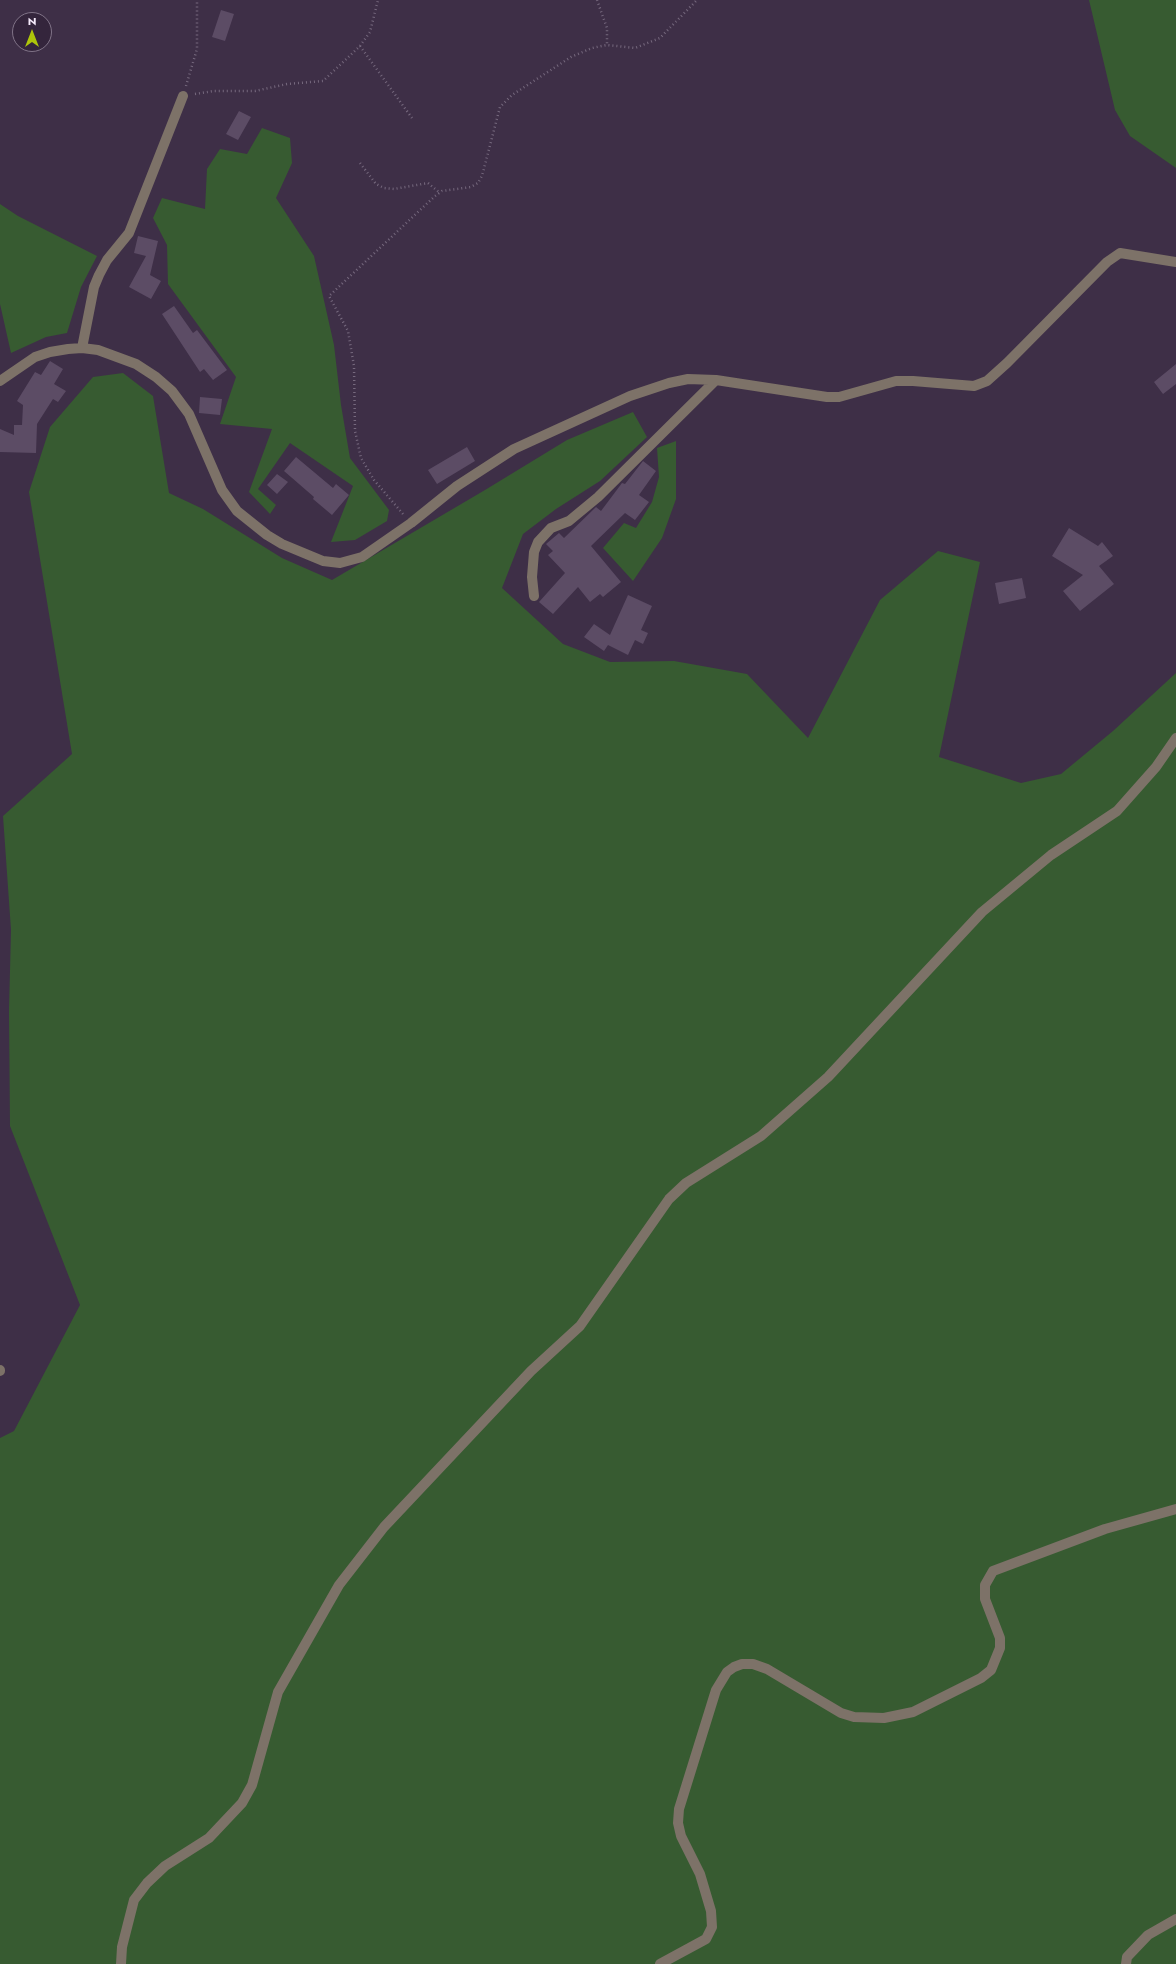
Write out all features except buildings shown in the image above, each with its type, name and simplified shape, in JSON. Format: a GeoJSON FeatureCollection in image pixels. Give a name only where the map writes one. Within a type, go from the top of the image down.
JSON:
{"type":"FeatureCollection","features":[{"type":"Feature","properties":{"kind":"street"},"geometry":{"type":"LineString","coordinates":[[82,348],[94,287],[107,260],[129,234],[182,96]]}},
{"type":"Feature","properties":{"kind":"street"},"geometry":{"type":"LineString","coordinates":[[0,381],[36,357],[50,352],[82,348],[105,352],[136,364],[156,377],[172,391],[189,414],[222,490],[236,511],[267,535],[282,544],[323,561],[340,563],[352,561],[362,557],[411,523],[457,486],[514,449],[630,396],[669,383],[688,379],[716,380],[828,397],[839,396],[896,382],[913,381],[964,386],[981,385],[1007,363],[1107,262],[1120,253],[1176,262]]}},
{"type":"Feature","properties":{"kind":"street"},"geometry":{"type":"LineString","coordinates":[[534,596],[532,578],[534,552],[538,542],[550,528],[569,522],[598,497],[716,380]]}},
{"type":"Feature","properties":{"kind":"street"},"geometry":{"type":"LineString","coordinates":[[121,1964],[122,1947],[134,1900],[147,1882],[164,1866],[209,1838],[242,1803],[252,1784],[278,1692],[339,1585],[384,1527],[531,1371],[580,1326],[669,1199],[686,1183],[761,1136],[828,1076],[982,912],[1052,855],[1117,811],[1156,767],[1176,738]]}},
{"type":"Feature","properties":{"kind":"street"},"geometry":{"type":"LineString","coordinates":[[660,1964],[706,1939],[712,1927],[712,1916],[700,1874],[681,1836],[678,1823],[679,1809],[716,1690],[721,1681],[734,1667],[742,1664],[753,1664],[767,1669],[841,1713],[854,1717],[884,1718],[913,1712],[981,1678],[991,1670],[1000,1648],[1000,1638],[985,1599],[985,1585],[993,1571],[1106,1529],[1176,1510]]}},
{"type":"Feature","properties":{"kind":"street"},"geometry":{"type":"LineString","coordinates":[[1126,1964],[1127,1957],[1148,1935],[1176,1919]]}},
{"type":"Feature","properties":{"kind":"path"},"geometry":{"type":"LineString","coordinates":[[197,0],[197,49],[182,96],[214,91],[255,91],[287,84],[323,81],[360,46],[370,32],[378,0]]}},
{"type":"Feature","properties":{"kind":"path"},"geometry":{"type":"LineString","coordinates":[[597,0],[607,28],[607,45]]}},
{"type":"Feature","properties":{"kind":"path"},"geometry":{"type":"LineString","coordinates":[[411,523],[374,480],[362,458],[355,431],[354,366],[348,331],[329,296],[440,192],[471,186],[478,183],[482,176],[500,107],[512,94],[571,57],[592,48],[607,45],[635,48],[660,38],[697,0]]}},
{"type":"Feature","properties":{"kind":"path"},"geometry":{"type":"LineString","coordinates":[[360,46],[412,118]]}},
{"type":"Feature","properties":{"kind":"path"},"geometry":{"type":"LineString","coordinates":[[360,164],[376,184],[384,188],[394,189],[428,183],[440,192]]}},
{"type":"Feature","properties":{"kind":"green space"},"geometry":{"type":"Polygon","coordinates":[[[1089,0],[1176,0],[1176,168],[1130,136],[1115,110],[1089,0]]]}},
{"type":"Feature","properties":{"kind":"green space"},"geometry":{"type":"Polygon","coordinates":[[[262,128],[290,138],[292,163],[276,198],[314,256],[334,345],[341,405],[350,458],[389,510],[387,521],[355,540],[331,542],[353,486],[290,443],[258,489],[276,505],[270,514],[249,492],[272,429],[220,424],[236,377],[168,284],[167,245],[153,218],[162,198],[205,209],[207,169],[220,149],[247,154],[262,128]]]}},
{"type":"Feature","properties":{"kind":"green space"},"geometry":{"type":"Polygon","coordinates":[[[0,204],[18,216],[97,256],[81,287],[67,333],[46,337],[11,353],[0,304],[0,204]]]}},
{"type":"Feature","properties":{"kind":"green space"},"geometry":{"type":"Polygon","coordinates":[[[123,373],[153,396],[169,493],[203,509],[282,558],[332,580],[567,440],[633,412],[647,437],[600,481],[556,509],[523,534],[502,588],[563,644],[610,662],[674,661],[747,674],[808,738],[880,600],[938,551],[980,562],[939,757],[1021,783],[1061,774],[1113,731],[1176,673],[1176,1964],[0,1964],[0,1438],[14,1431],[80,1305],[10,1126],[9,1011],[11,930],[3,816],[72,754],[29,492],[50,427],[93,377],[123,373]]]}},
{"type":"Feature","properties":{"kind":"green space"},"geometry":{"type":"Polygon","coordinates":[[[676,441],[676,499],[662,538],[633,581],[603,548],[624,523],[636,528],[652,502],[659,477],[657,448],[676,441]]]}}]}
